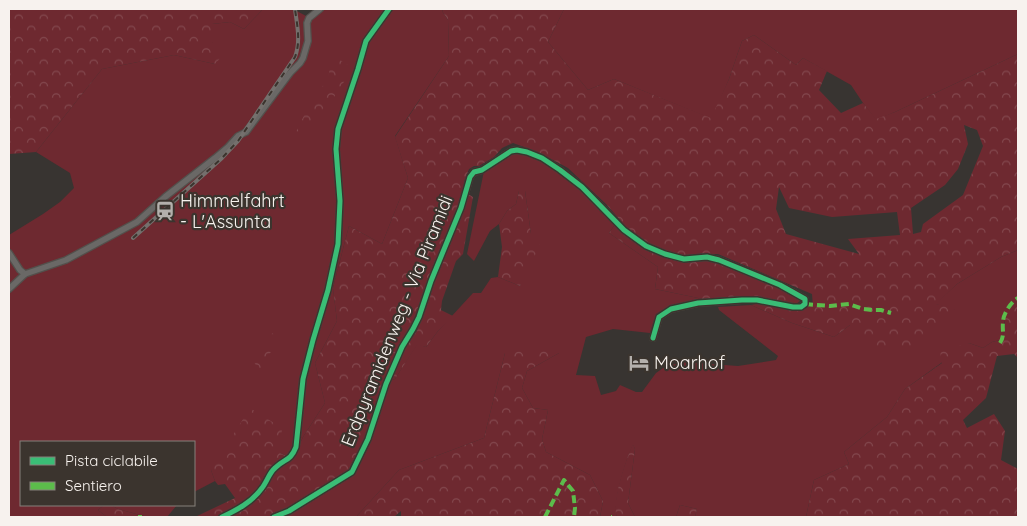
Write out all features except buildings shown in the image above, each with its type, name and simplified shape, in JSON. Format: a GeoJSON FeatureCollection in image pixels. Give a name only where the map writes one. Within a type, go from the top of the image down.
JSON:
{"type":"FeatureCollection","features":[{"type":"Feature","properties":{"kind":"street"},"geometry":{"type":"LineString","coordinates":[[9,289],[25,274],[66,260],[137,222],[228,147],[238,136],[246,132],[290,73],[300,63],[308,41],[307,23],[309,18],[320,9]]}},
{"type":"Feature","properties":{"kind":"street"},"geometry":{"type":"LineString","coordinates":[[222,517],[236,511],[254,498],[264,486],[274,468],[292,456],[296,447],[303,379],[314,333],[328,290],[338,244],[340,201],[336,149],[338,130],[366,40],[389,9]]}},
{"type":"Feature","properties":{"kind":"street","name":"Erdpyramidenweg - Via Piramidi"},"geometry":{"type":"LineString","coordinates":[[274,517],[290,511],[352,472],[368,439],[386,384],[402,347],[419,317],[431,281],[461,208],[470,177],[474,172],[482,170],[514,150],[527,152],[542,158],[560,170],[582,187],[624,230],[646,246],[684,259],[706,257],[719,260],[780,286],[805,299],[805,304],[801,307],[757,300],[742,300],[698,303],[672,309],[659,317],[653,338]]}},
{"type":"Feature","properties":{"kind":"street"},"geometry":{"type":"LineString","coordinates":[[9,253],[20,270],[25,274]]}},
{"type":"Feature","properties":{"kind":"green space"},"geometry":{"type":"Polygon","coordinates":[[[9,9],[263,9],[244,29],[230,22],[212,24],[212,42],[224,54],[215,64],[174,55],[102,69],[36,152],[9,154],[9,9]]]}},
{"type":"Feature","properties":{"kind":"green space"},"geometry":{"type":"Polygon","coordinates":[[[263,9],[293,9],[308,17],[318,9],[444,9],[442,11],[448,20],[449,56],[395,136],[408,178],[382,244],[349,226],[333,288],[337,321],[315,363],[325,403],[303,437],[293,459],[280,453],[211,470],[215,481],[195,491],[195,441],[20,441],[20,506],[103,506],[98,510],[107,517],[9,517],[9,235],[60,202],[74,188],[70,173],[36,152],[102,69],[174,55],[215,64],[212,24],[230,22],[244,29],[263,9]]]}},
{"type":"Feature","properties":{"kind":"green space"},"geometry":{"type":"Polygon","coordinates":[[[444,9],[564,9],[548,42],[588,90],[614,79],[711,118],[729,79],[742,41],[754,35],[796,65],[803,58],[827,71],[819,90],[841,113],[863,103],[876,119],[895,112],[1018,54],[1018,250],[1001,257],[957,284],[936,304],[956,308],[911,347],[869,347],[850,325],[834,337],[792,323],[751,305],[767,304],[793,310],[813,306],[812,294],[718,254],[685,256],[666,253],[647,243],[629,230],[606,204],[568,168],[538,152],[513,143],[502,148],[494,157],[479,166],[469,169],[458,208],[429,277],[411,328],[365,440],[349,471],[353,475],[286,517],[227,517],[255,500],[276,470],[293,459],[303,437],[325,403],[315,363],[337,321],[333,288],[349,226],[382,244],[408,178],[395,137],[449,56],[448,20],[442,11],[444,9]],[[964,125],[968,144],[958,169],[945,185],[911,208],[913,234],[921,232],[923,224],[963,195],[983,146],[977,130],[964,125]],[[779,187],[776,209],[786,234],[859,254],[848,239],[900,235],[897,212],[832,217],[789,208],[779,187]]]}},
{"type":"Feature","properties":{"kind":"green space"},"geometry":{"type":"Polygon","coordinates":[[[564,9],[1018,9],[1018,54],[876,120],[851,85],[803,58],[796,65],[754,35],[742,41],[729,79],[712,119],[614,79],[588,90],[548,42],[564,9]]]}},
{"type":"Feature","properties":{"kind":"green space"},"geometry":{"type":"Polygon","coordinates":[[[332,55],[353,68],[334,97],[296,142],[296,132],[310,103],[328,79],[332,55]]]}},
{"type":"Feature","properties":{"kind":"green space"},"geometry":{"type":"Polygon","coordinates":[[[513,152],[533,156],[545,162],[598,205],[616,223],[609,233],[658,267],[655,289],[703,299],[666,308],[656,314],[650,333],[613,329],[586,337],[576,375],[595,376],[601,395],[616,391],[620,385],[636,392],[642,392],[656,373],[666,366],[684,362],[738,366],[776,360],[778,356],[719,310],[718,307],[751,305],[792,323],[834,337],[850,325],[955,309],[935,304],[957,284],[1001,257],[1018,250],[1018,299],[1004,322],[1005,331],[1000,340],[992,342],[983,348],[969,343],[905,389],[887,417],[844,452],[849,464],[814,480],[806,517],[695,517],[697,509],[680,505],[676,517],[635,517],[628,503],[635,449],[633,445],[618,492],[616,502],[617,517],[600,517],[603,501],[590,475],[546,452],[542,439],[548,410],[533,408],[522,388],[527,371],[559,353],[505,353],[484,438],[399,470],[356,517],[286,517],[353,475],[364,453],[390,380],[395,379],[417,344],[426,347],[473,293],[481,293],[491,278],[498,277],[520,286],[531,234],[525,191],[519,191],[516,204],[507,211],[499,224],[490,231],[474,261],[467,254],[484,171],[513,152]]]}},
{"type":"Feature","properties":{"kind":"green space"},"geometry":{"type":"Polygon","coordinates":[[[519,191],[525,191],[531,234],[540,245],[520,286],[498,277],[502,247],[499,224],[507,211],[516,204],[519,191]]]}},
{"type":"Feature","properties":{"kind":"green space"},"geometry":{"type":"Polygon","coordinates":[[[468,194],[473,197],[463,254],[456,261],[442,301],[441,310],[453,316],[426,347],[417,345],[395,379],[390,380],[405,348],[417,331],[434,280],[464,209],[468,194]]]}},
{"type":"Feature","properties":{"kind":"green space"},"geometry":{"type":"Polygon","coordinates":[[[616,223],[645,248],[684,261],[718,263],[778,287],[800,298],[800,301],[796,304],[750,296],[703,299],[655,289],[658,267],[609,233],[616,223]]]}},
{"type":"Feature","properties":{"kind":"green space"},"geometry":{"type":"Polygon","coordinates":[[[1018,299],[1018,358],[1014,354],[997,356],[986,398],[963,420],[967,428],[994,414],[1005,431],[1001,460],[1018,469],[1018,517],[806,517],[814,480],[849,464],[844,452],[887,417],[905,389],[942,363],[940,351],[969,343],[983,348],[992,342],[1000,340],[1005,331],[1006,314],[1018,299]]]}},
{"type":"Feature","properties":{"kind":"green space"},"geometry":{"type":"Polygon","coordinates":[[[276,332],[276,347],[269,354],[268,369],[262,374],[245,349],[261,348],[266,336],[276,332]]]}},
{"type":"Feature","properties":{"kind":"green space"},"geometry":{"type":"Polygon","coordinates":[[[562,346],[559,353],[527,371],[522,388],[533,408],[548,410],[542,439],[546,452],[590,475],[603,501],[600,517],[401,517],[401,511],[394,517],[356,517],[399,470],[484,438],[505,353],[562,346]]]}},
{"type":"Feature","properties":{"kind":"green space"},"geometry":{"type":"Polygon","coordinates":[[[250,408],[282,428],[280,453],[288,457],[272,468],[253,497],[235,509],[215,517],[195,517],[235,498],[225,484],[218,485],[211,470],[250,408]]]}},
{"type":"Feature","properties":{"kind":"green space"},"geometry":{"type":"Polygon","coordinates":[[[633,444],[635,449],[628,503],[635,517],[617,517],[616,502],[618,492],[623,470],[633,444]]]}},
{"type":"Feature","properties":{"kind":"green space"},"geometry":{"type":"Polygon","coordinates":[[[680,505],[697,509],[695,517],[676,517],[680,505]]]}},
{"type":"Feature","properties":{"kind":"green space"},"geometry":{"type":"Polygon","coordinates":[[[103,506],[113,506],[147,517],[107,517],[98,510],[103,506]]]}},
{"type":"Feature","properties":{"kind":"green space"},"geometry":{"type":"Polygon","coordinates":[[[113,506],[176,506],[167,517],[147,517],[113,506]]]}},
{"type":"Feature","properties":{"kind":"railway"},"geometry":{"type":"LineString","coordinates":[[133,238],[222,158],[238,141],[295,57],[298,39],[295,9]]}},
{"type":"Feature","properties":{"kind":"marked path"},"geometry":{"type":"LineString","coordinates":[[1000,343],[1003,335],[1004,315],[1010,305],[1018,298]]}},
{"type":"Feature","properties":{"kind":"marked path"},"geometry":{"type":"LineString","coordinates":[[805,304],[830,306],[849,304],[863,309],[881,310],[891,313]]}},
{"type":"Feature","properties":{"kind":"marked path"},"geometry":{"type":"LineString","coordinates":[[545,517],[564,480],[573,491],[574,517]]}},
{"type":"Feature","properties":{"kind":"cycle path"},"geometry":{"type":"LineString","coordinates":[[222,517],[254,497],[264,486],[273,470],[289,458],[296,447],[303,379],[328,290],[338,244],[340,201],[336,149],[338,129],[366,41],[389,9]]}},
{"type":"Feature","properties":{"kind":"cycle path"},"geometry":{"type":"LineString","coordinates":[[274,517],[289,511],[352,472],[368,439],[386,384],[402,347],[419,317],[431,281],[461,208],[470,177],[474,172],[482,170],[511,151],[527,152],[542,158],[560,170],[582,187],[624,230],[646,246],[684,259],[707,257],[719,260],[780,285],[805,299],[805,304],[801,307],[757,300],[742,300],[698,303],[671,309],[659,317],[653,338]]}},
{"type":"Feature","properties":{"kind":"place","name":"Himmelfahrt - L'Assunta"},"geometry":{"type":"Point","coordinates":[165,211]}},
{"type":"Feature","properties":{"kind":"place","name":"Moarhof"},"geometry":{"type":"Point","coordinates":[639,363]}}]}
